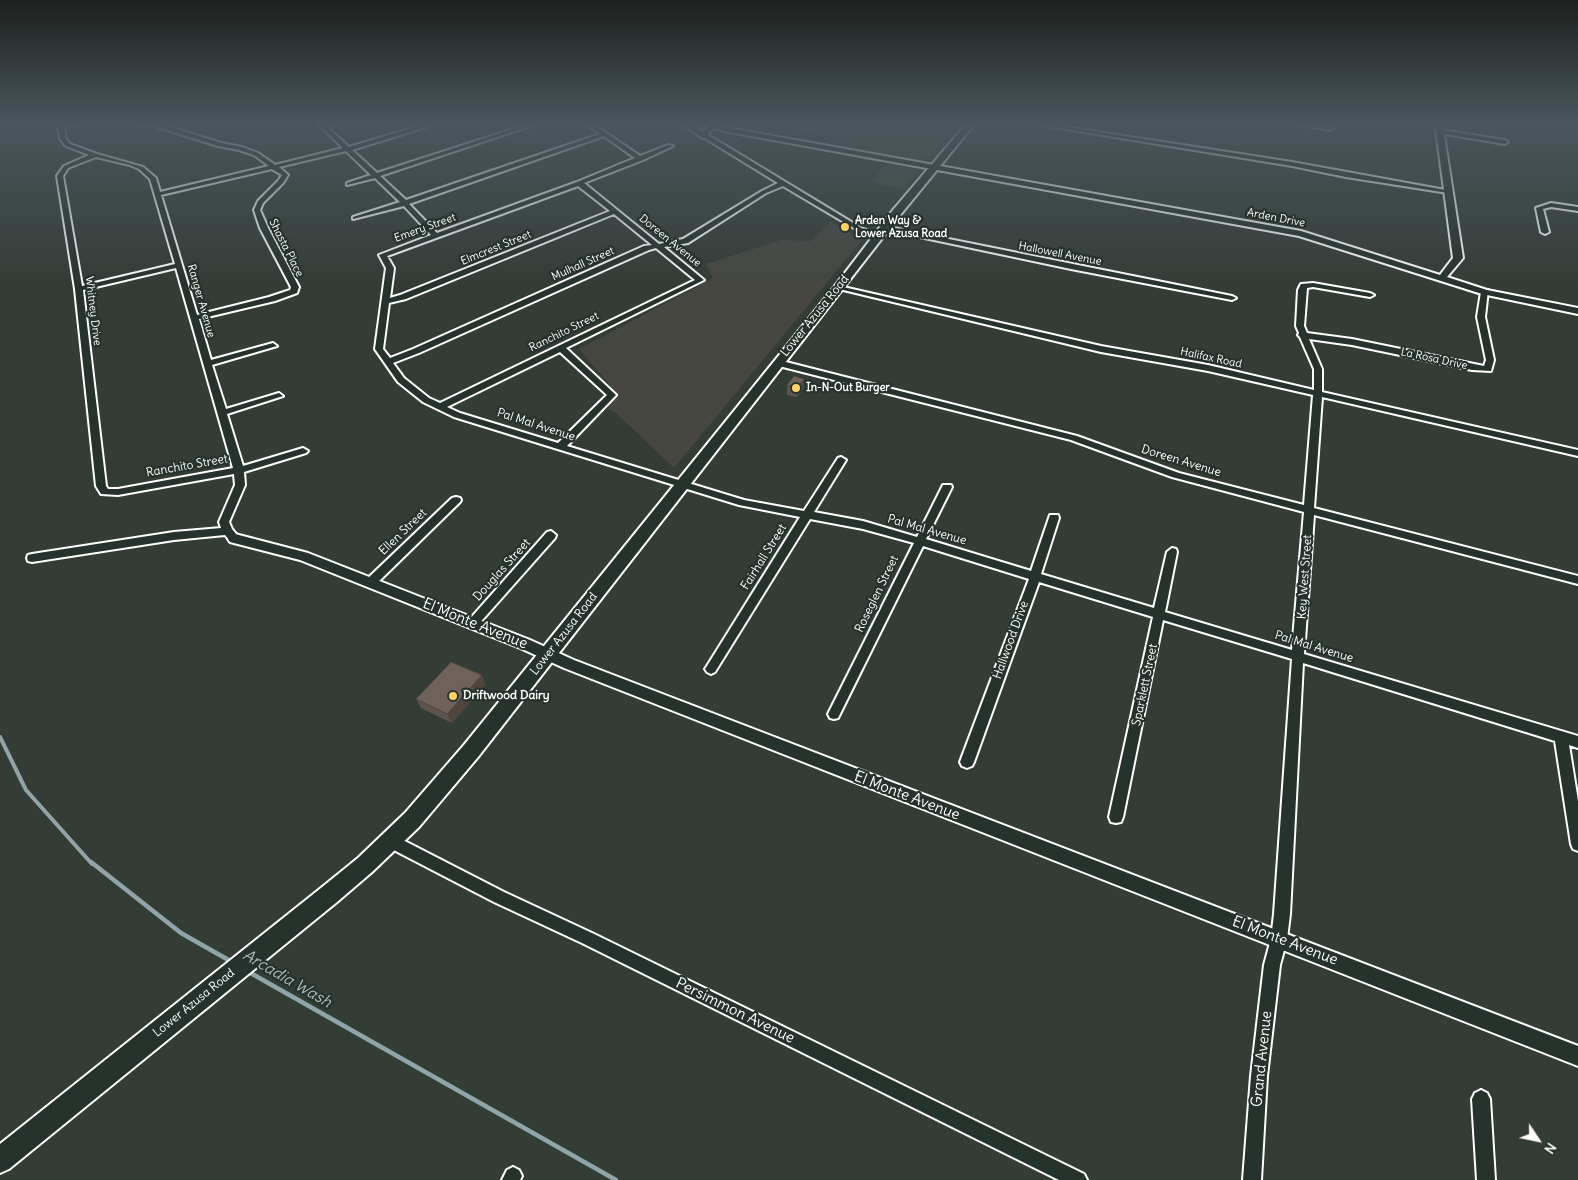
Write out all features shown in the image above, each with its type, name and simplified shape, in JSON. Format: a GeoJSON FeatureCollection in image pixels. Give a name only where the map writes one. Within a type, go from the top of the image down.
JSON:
{"type":"FeatureCollection","features":[{"type":"Feature","properties":{"kind":"main road","name":"Lower Azusa Road"},"geometry":{"type":"LineString","coordinates":[[0,1160],[329,895],[391,841],[462,763],[681,484],[927,177]]}},
{"type":"Feature","properties":{"kind":"street","name":"Whitney Drive"},"geometry":{"type":"LineString","coordinates":[[60,177],[79,289],[101,486],[104,492]]}},
{"type":"Feature","properties":{"kind":"street","name":"Ranger Avenue"},"geometry":{"type":"LineString","coordinates":[[152,177],[159,194],[239,470],[240,486],[224,522],[231,535]]}},
{"type":"Feature","properties":{"kind":"street"},"geometry":{"type":"LineString","coordinates":[[159,194],[232,177]]}},
{"type":"Feature","properties":{"kind":"street","name":"Shasta Place"},"geometry":{"type":"LineString","coordinates":[[194,318],[272,299],[294,291],[295,287],[264,228],[257,210],[260,202],[284,177]]}},
{"type":"Feature","properties":{"kind":"street"},"geometry":{"type":"LineString","coordinates":[[349,184],[370,177]]}},
{"type":"Feature","properties":{"kind":"street"},"geometry":{"type":"LineString","coordinates":[[378,177],[436,236]]}},
{"type":"Feature","properties":{"kind":"street"},"geometry":{"type":"LineString","coordinates":[[355,218],[480,177]]}},
{"type":"Feature","properties":{"kind":"street","name":"Emery Street"},"geometry":{"type":"LineString","coordinates":[[383,255],[594,177]]}},
{"type":"Feature","properties":{"kind":"street","name":"Hallowell Avenue"},"geometry":{"type":"LineString","coordinates":[[773,177],[861,230],[882,232],[1232,298]]}},
{"type":"Feature","properties":{"kind":"street","name":"Arden Drive"},"geometry":{"type":"LineString","coordinates":[[984,177],[1301,234],[1485,292],[1578,311]]}},
{"type":"Feature","properties":{"kind":"street"},"geometry":{"type":"LineString","coordinates":[[1358,177],[1448,192]]}},
{"type":"Feature","properties":{"kind":"street"},"geometry":{"type":"LineString","coordinates":[[1441,278],[1458,258],[1446,177]]}},
{"type":"Feature","properties":{"kind":"street","name":"Doreen Avenue"},"geometry":{"type":"LineString","coordinates":[[579,183],[700,280]]}},
{"type":"Feature","properties":{"kind":"street","name":"Mulhall Street"},"geometry":{"type":"LineString","coordinates":[[387,362],[416,351],[646,248],[686,241],[764,192],[783,183]]}},
{"type":"Feature","properties":{"kind":"street"},"geometry":{"type":"LineString","coordinates":[[1545,232],[1540,208],[1551,205],[1578,209]]}},
{"type":"Feature","properties":{"kind":"street","name":"Elmcrest Street"},"geometry":{"type":"LineString","coordinates":[[386,301],[403,297],[614,212]]}},
{"type":"Feature","properties":{"kind":"street","name":"Pal Mal Avenue"},"geometry":{"type":"LineString","coordinates":[[383,255],[390,268],[379,349],[401,380],[413,391],[440,408],[457,415],[743,503],[863,525],[919,541],[1578,742]]}},
{"type":"Feature","properties":{"kind":"street"},"geometry":{"type":"LineString","coordinates":[[79,289],[180,265]]}},
{"type":"Feature","properties":{"kind":"street","name":"Ranchito Street"},"geometry":{"type":"LineString","coordinates":[[440,408],[700,280]]}},
{"type":"Feature","properties":{"kind":"street","name":"Key West Street"},"geometry":{"type":"LineString","coordinates":[[1279,939],[1318,393],[1318,369],[1302,335],[1300,326],[1302,290],[1304,286],[1324,286],[1370,294]]}},
{"type":"Feature","properties":{"kind":"street","name":"Halifax Road"},"geometry":{"type":"LineString","coordinates":[[839,288],[1101,349],[1208,368],[1578,452]]}},
{"type":"Feature","properties":{"kind":"street","name":"La Rosa Drive"},"geometry":{"type":"LineString","coordinates":[[1302,335],[1352,342],[1488,369],[1490,360],[1481,317],[1485,292]]}},
{"type":"Feature","properties":{"kind":"street"},"geometry":{"type":"LineString","coordinates":[[208,363],[274,346]]}},
{"type":"Feature","properties":{"kind":"street"},"geometry":{"type":"LineString","coordinates":[[560,447],[612,395],[561,348]]}},
{"type":"Feature","properties":{"kind":"street","name":"Doreen Avenue"},"geometry":{"type":"LineString","coordinates":[[778,363],[1074,438],[1176,475],[1578,580]]}},
{"type":"Feature","properties":{"kind":"street"},"geometry":{"type":"LineString","coordinates":[[222,413],[280,396]]}},
{"type":"Feature","properties":{"kind":"street","name":"Ranchito Street"},"geometry":{"type":"LineString","coordinates":[[104,492],[118,492],[239,470],[303,451]]}},
{"type":"Feature","properties":{"kind":"street","name":"Fairhall Street"},"geometry":{"type":"LineString","coordinates":[[711,669],[841,460]]}},
{"type":"Feature","properties":{"kind":"street","name":"Roseglen Street"},"geometry":{"type":"LineString","coordinates":[[834,714],[947,487]]}},
{"type":"Feature","properties":{"kind":"street","name":"Ellen Street"},"geometry":{"type":"LineString","coordinates":[[370,583],[456,500]]}},
{"type":"Feature","properties":{"kind":"street","name":"Hallwood Drive"},"geometry":{"type":"LineString","coordinates":[[967,762],[1035,577],[1054,518]]}},
{"type":"Feature","properties":{"kind":"street","name":"El Monte Avenue"},"geometry":{"type":"LineString","coordinates":[[32,558],[174,536],[231,535],[303,556],[547,654],[1578,1056]]}},
{"type":"Feature","properties":{"kind":"street","name":"Douglas Street"},"geometry":{"type":"LineString","coordinates":[[473,623],[551,535]]}},
{"type":"Feature","properties":{"kind":"street","name":"Sparklett Street"},"geometry":{"type":"LineString","coordinates":[[1116,817],[1161,615],[1172,552]]}},
{"type":"Feature","properties":{"kind":"street"},"geometry":{"type":"LineString","coordinates":[[1561,737],[1578,844]]}},
{"type":"Feature","properties":{"kind":"street","name":"Persimmon Avenue"},"geometry":{"type":"LineString","coordinates":[[391,841],[499,897],[587,938],[1078,1180]]}},
{"type":"Feature","properties":{"kind":"street","name":"Grand Avenue"},"geometry":{"type":"LineString","coordinates":[[1252,1180],[1260,1067],[1272,965],[1279,939]]}},
{"type":"Feature","properties":{"kind":"street"},"geometry":{"type":"LineString","coordinates":[[1481,1099],[1486,1180]]}},
{"type":"Feature","properties":{"kind":"shaded area"},"geometry":{"type":"Polygon","coordinates":[[[874,177],[914,177],[904,189],[870,182],[874,177]]]}},
{"type":"Feature","properties":{"kind":"shaded area"},"geometry":{"type":"Polygon","coordinates":[[[831,222],[862,240],[674,468],[615,412],[608,409],[615,391],[579,349],[713,278],[706,264],[781,240],[811,241],[831,222]]]}},
{"type":"Feature","properties":{"kind":"building"},"geometry":{"type":"Polygon","coordinates":[[[794,376],[804,379],[797,388],[787,385],[794,376]]]}},
{"type":"Feature","properties":{"kind":"building","name":"Driftwood Dairy"},"geometry":{"type":"Polygon","coordinates":[[[451,662],[482,675],[447,714],[416,699],[451,662]]]}},
{"type":"Feature","properties":{"kind":"waterway","name":"Arcadia Wash"},"geometry":{"type":"LineString","coordinates":[[0,737],[26,790],[92,864]]}},
{"type":"Feature","properties":{"kind":"waterway","name":"Arcadia Wash"},"geometry":{"type":"LineString","coordinates":[[91,862],[181,933],[232,962]]}},
{"type":"Feature","properties":{"kind":"waterway","name":"Arcadia Wash"},"geometry":{"type":"LineString","coordinates":[[247,971],[616,1180]]}},
{"type":"Feature","properties":{"kind":"place","name":"Arden Way & Lower Azusa Road"},"geometry":{"type":"Point","coordinates":[845,227]}},
{"type":"Feature","properties":{"kind":"place","name":"In-N-Out Burger"},"geometry":{"type":"Point","coordinates":[796,388]}},
{"type":"Feature","properties":{"kind":"place","name":"Driftwood Dairy"},"geometry":{"type":"Point","coordinates":[453,696]}}]}
